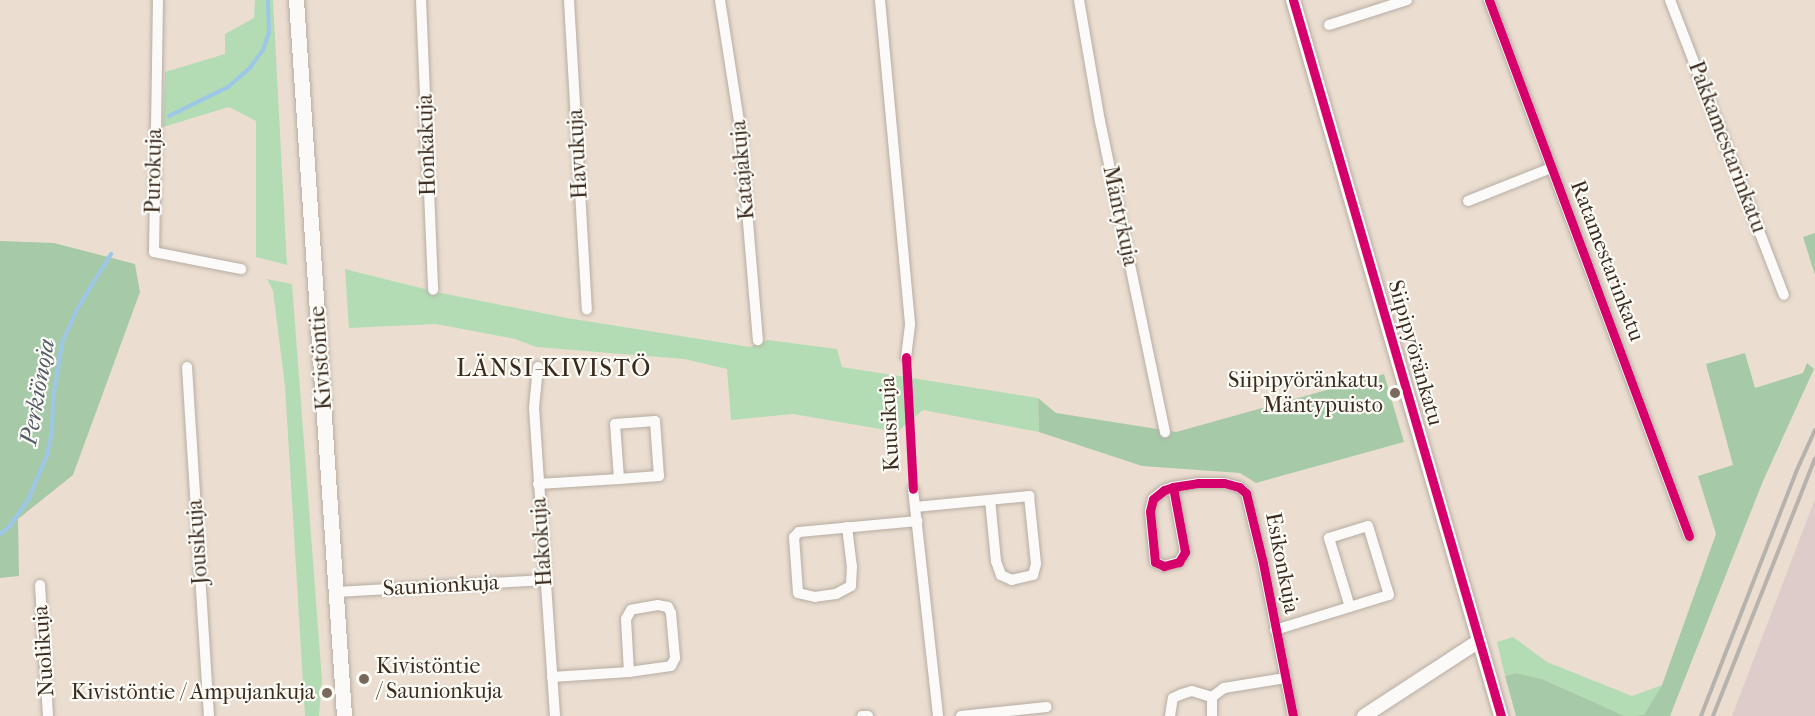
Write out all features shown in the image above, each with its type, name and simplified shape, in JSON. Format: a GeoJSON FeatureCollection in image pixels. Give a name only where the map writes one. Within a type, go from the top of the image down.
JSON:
{"type":"FeatureCollection","features":[{"type":"Feature","properties":{"kind":"main road","name":"Kivistöntie"},"geometry":{"type":"LineString","coordinates":[[296,0],[344,716]]}},
{"type":"Feature","properties":{"kind":"street","name":"Purokuja"},"geometry":{"type":"LineString","coordinates":[[158,0],[154,252],[241,269]]}},
{"type":"Feature","properties":{"kind":"street","name":"Honkakuja"},"geometry":{"type":"LineString","coordinates":[[421,0],[433,290]]}},
{"type":"Feature","properties":{"kind":"street","name":"Havukuja"},"geometry":{"type":"LineString","coordinates":[[569,0],[587,309]]}},
{"type":"Feature","properties":{"kind":"street","name":"Katajakuja"},"geometry":{"type":"LineString","coordinates":[[720,0],[740,127],[758,340]]}},
{"type":"Feature","properties":{"kind":"street","name":"Kuusikuja"},"geometry":{"type":"LineString","coordinates":[[880,0],[910,325],[906,357]]}},
{"type":"Feature","properties":{"kind":"street","name":"Mäntykuja"},"geometry":{"type":"LineString","coordinates":[[1078,0],[1100,121],[1165,432]]}},
{"type":"Feature","properties":{"kind":"street","name":"Siipipyöränkatu"},"geometry":{"type":"LineString","coordinates":[[1293,0],[1501,716]]}},
{"type":"Feature","properties":{"kind":"street"},"geometry":{"type":"LineString","coordinates":[[1329,25],[1407,0]]}},
{"type":"Feature","properties":{"kind":"street","name":"Ratamestarinkatu"},"geometry":{"type":"LineString","coordinates":[[1489,0],[1689,536]]}},
{"type":"Feature","properties":{"kind":"street","name":"Pakkamestarinkatu"},"geometry":{"type":"LineString","coordinates":[[1670,0],[1784,294]]}},
{"type":"Feature","properties":{"kind":"street"},"geometry":{"type":"LineString","coordinates":[[1468,201],[1551,168]]}},
{"type":"Feature","properties":{"kind":"street","name":"Jousikuja"},"geometry":{"type":"LineString","coordinates":[[187,367],[209,716]]}},
{"type":"Feature","properties":{"kind":"street","name":"Hakokuja"},"geometry":{"type":"LineString","coordinates":[[538,367],[534,408],[555,716]]}},
{"type":"Feature","properties":{"kind":"street"},"geometry":{"type":"LineString","coordinates":[[538,484],[619,479],[659,476],[655,421],[615,424],[619,479]]}},
{"type":"Feature","properties":{"kind":"street","name":"Esikonkuja"},"geometry":{"type":"LineString","coordinates":[[1173,487],[1224,483],[1239,487],[1246,493],[1263,563],[1293,716]]}},
{"type":"Feature","properties":{"kind":"street"},"geometry":{"type":"LineString","coordinates":[[1173,487],[1185,552],[1179,562],[1164,566],[1155,562],[1150,511],[1153,499],[1164,490],[1173,487]]}},
{"type":"Feature","properties":{"kind":"street","name":"Kuusikuja"},"geometry":{"type":"LineString","coordinates":[[914,489],[938,716]]}},
{"type":"Feature","properties":{"kind":"street"},"geometry":{"type":"LineString","coordinates":[[915,507],[1029,496],[1036,564],[1033,575],[1022,580],[1012,580],[1001,575],[996,561],[990,500]]}},
{"type":"Feature","properties":{"kind":"street"},"geometry":{"type":"LineString","coordinates":[[847,527],[852,566],[851,586],[836,594],[815,597],[798,594],[794,537],[799,532],[847,527],[917,521]]}},
{"type":"Feature","properties":{"kind":"street"},"geometry":{"type":"LineString","coordinates":[[1275,630],[1350,607],[1389,595],[1368,526],[1329,538],[1350,607]]}},
{"type":"Feature","properties":{"kind":"street","name":"Saunionkuja"},"geometry":{"type":"LineString","coordinates":[[337,592],[545,580]]}},
{"type":"Feature","properties":{"kind":"street","name":"Nuolikuja"},"geometry":{"type":"LineString","coordinates":[[40,585],[48,716]]}},
{"type":"Feature","properties":{"kind":"street"},"geometry":{"type":"LineString","coordinates":[[552,676],[629,672],[671,666],[675,658],[671,613],[668,607],[658,605],[631,610],[626,619],[629,672]]}},
{"type":"Feature","properties":{"kind":"street"},"geometry":{"type":"LineString","coordinates":[[1364,716],[1479,641]]}},
{"type":"Feature","properties":{"kind":"street"},"geometry":{"type":"LineString","coordinates":[[1212,697],[1224,688],[1285,678]]}},
{"type":"Feature","properties":{"kind":"street"},"geometry":{"type":"LineString","coordinates":[[1170,716],[1173,698],[1192,691],[1212,697]]}},
{"type":"Feature","properties":{"kind":"street"},"geometry":{"type":"LineString","coordinates":[[1212,697],[1212,716]]}},
{"type":"Feature","properties":{"kind":"street"},"geometry":{"type":"LineString","coordinates":[[961,716],[1047,707]]}},
{"type":"Feature","properties":{"kind":"street"},"geometry":{"type":"LineString","coordinates":[[862,716],[868,716]]}},
{"type":"Feature","properties":{"kind":"shaded area"},"geometry":{"type":"Polygon","coordinates":[[[1815,499],[1815,716],[1732,716],[1815,499]]]}},
{"type":"Feature","properties":{"kind":"green space"},"geometry":{"type":"Polygon","coordinates":[[[255,0],[273,0],[287,265],[256,257],[256,121],[229,107],[163,127],[165,72],[225,54],[225,34],[254,18],[255,0]]]}},
{"type":"Feature","properties":{"kind":"green space"},"geometry":{"type":"Polygon","coordinates":[[[1815,233],[1815,275],[1803,237],[1815,233]]]}},
{"type":"Feature","properties":{"kind":"green space"},"geometry":{"type":"Polygon","coordinates":[[[0,241],[54,243],[135,264],[140,292],[73,475],[18,519],[19,576],[0,578],[0,241]]]}},
{"type":"Feature","properties":{"kind":"green space"},"geometry":{"type":"Polygon","coordinates":[[[345,269],[441,293],[567,318],[750,347],[768,340],[837,349],[842,367],[1038,398],[1039,432],[923,410],[897,432],[793,414],[731,420],[727,369],[684,359],[536,347],[515,339],[436,324],[349,328],[345,269]]]}},
{"type":"Feature","properties":{"kind":"green space"},"geometry":{"type":"Polygon","coordinates":[[[267,279],[292,284],[322,680],[319,716],[305,716],[285,386],[273,291],[267,279]]]}},
{"type":"Feature","properties":{"kind":"green space"},"geometry":{"type":"Polygon","coordinates":[[[1745,353],[1755,388],[1803,373],[1807,363],[1814,369],[1763,481],[1670,716],[1635,716],[1644,715],[1662,685],[1716,534],[1698,476],[1733,465],[1706,364],[1745,353]]]}},
{"type":"Feature","properties":{"kind":"green space"},"geometry":{"type":"Polygon","coordinates":[[[1384,374],[1404,442],[1256,483],[1240,473],[1142,466],[1039,432],[1038,398],[1056,413],[1176,432],[1384,374]]]}},
{"type":"Feature","properties":{"kind":"green space"},"geometry":{"type":"Polygon","coordinates":[[[1513,637],[1547,662],[1632,696],[1662,685],[1644,716],[1625,716],[1542,679],[1516,673],[1505,676],[1497,642],[1513,637]]]}},
{"type":"Feature","properties":{"kind":"green space"},"geometry":{"type":"Polygon","coordinates":[[[1516,673],[1542,679],[1625,716],[1516,716],[1505,676],[1516,673]]]}},
{"type":"Feature","properties":{"kind":"waterway","name":"Perkiönoja"},"geometry":{"type":"LineString","coordinates":[[169,116],[228,87],[249,69],[263,50],[269,33],[268,0]]}},
{"type":"Feature","properties":{"kind":"waterway","name":"Perkiönoja"},"geometry":{"type":"LineString","coordinates":[[0,534],[9,527],[29,498],[47,455],[52,432],[53,399],[62,343],[76,311],[111,254]]}},
{"type":"Feature","properties":{"kind":"railway"},"geometry":{"type":"LineString","coordinates":[[1701,716],[1796,472],[1815,430]]}},
{"type":"Feature","properties":{"kind":"railway"},"geometry":{"type":"LineString","coordinates":[[1713,716],[1815,459]]}},
{"type":"Feature","properties":{"kind":"cycle path"},"geometry":{"type":"LineString","coordinates":[[1293,0],[1501,716]]}},
{"type":"Feature","properties":{"kind":"cycle path"},"geometry":{"type":"LineString","coordinates":[[1489,0],[1689,536]]}},
{"type":"Feature","properties":{"kind":"cycle path"},"geometry":{"type":"LineString","coordinates":[[906,357],[913,489]]}},
{"type":"Feature","properties":{"kind":"cycle path"},"geometry":{"type":"LineString","coordinates":[[1173,487],[1185,552],[1179,562],[1164,566],[1155,562],[1150,511],[1153,499],[1164,490],[1173,487],[1198,483],[1224,483],[1239,487],[1246,493],[1263,563],[1293,716]]}},
{"type":"Feature","properties":{"kind":"place","name":"Siipipyöränkatu, Mäntypuisto"},"geometry":{"type":"Point","coordinates":[1395,393]}},
{"type":"Feature","properties":{"kind":"place","name":"Kivistöntie / Saunionkuja"},"geometry":{"type":"Point","coordinates":[364,679]}},
{"type":"Feature","properties":{"kind":"place","name":"Kivistöntie / Ampujankuja"},"geometry":{"type":"Point","coordinates":[327,693]}},
{"type":"Feature","properties":{"kind":"district","name":"LÄNSI-KIVISTÖ"},"geometry":{"type":"Point","coordinates":[554,369]}}]}
